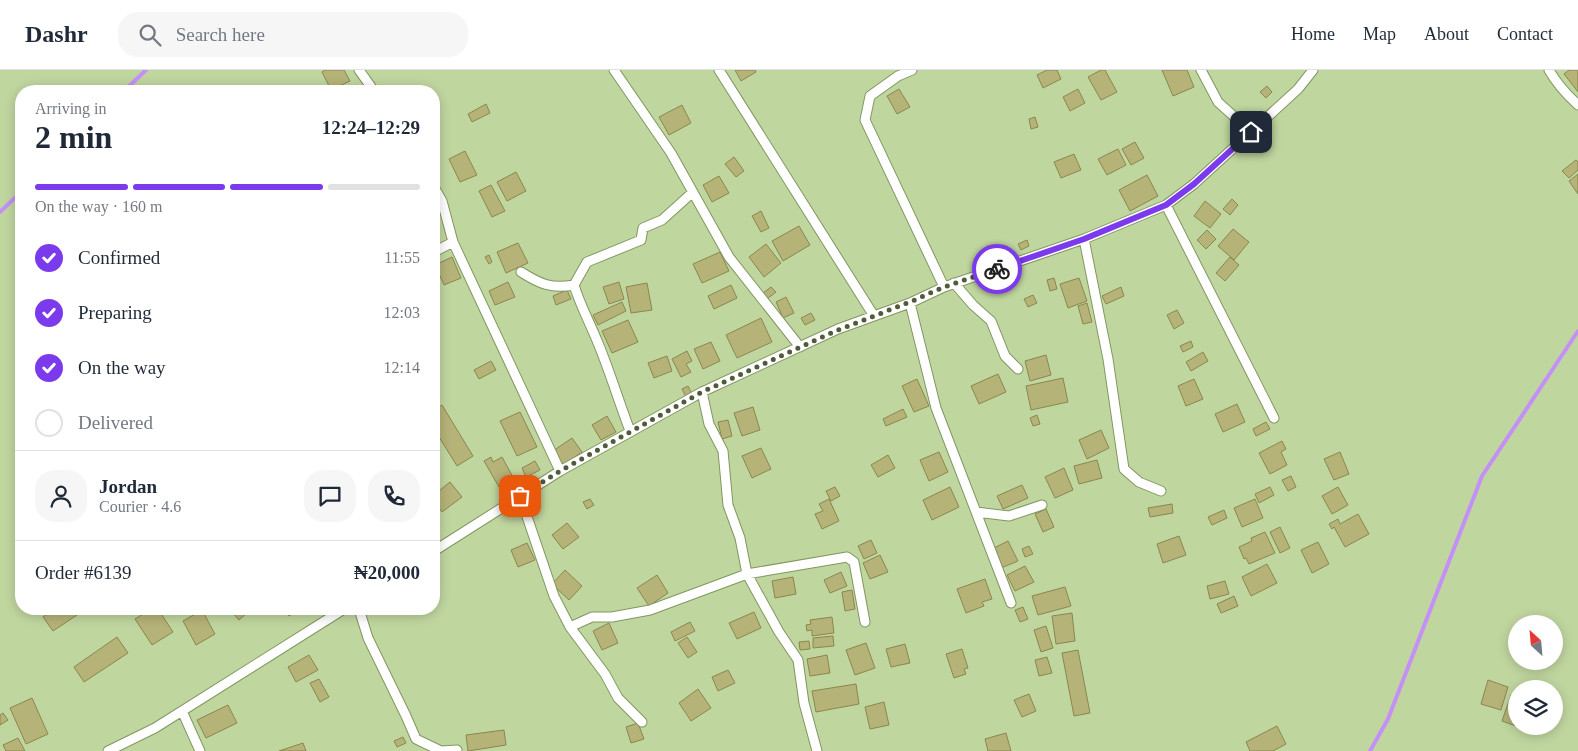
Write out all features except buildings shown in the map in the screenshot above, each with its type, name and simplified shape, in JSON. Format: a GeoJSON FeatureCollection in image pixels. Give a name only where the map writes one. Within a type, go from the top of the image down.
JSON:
{"type":"FeatureCollection","features":[{"type":"Feature","properties":{"kind":"street"},"geometry":{"type":"LineString","coordinates":[[359,70],[370,85]]}},
{"type":"Feature","properties":{"kind":"street"},"geometry":{"type":"LineString","coordinates":[[614,70],[671,153],[729,257],[800,347]]}},
{"type":"Feature","properties":{"kind":"street"},"geometry":{"type":"LineString","coordinates":[[719,70],[874,316]]}},
{"type":"Feature","properties":{"kind":"street"},"geometry":{"type":"LineString","coordinates":[[912,70],[898,76],[870,96],[865,120],[944,287]]}},
{"type":"Feature","properties":{"kind":"street"},"geometry":{"type":"LineString","coordinates":[[1201,70],[1218,102],[1251,132]]}},
{"type":"Feature","properties":{"kind":"street"},"geometry":{"type":"LineString","coordinates":[[440,547],[560,471],[702,392],[838,330],[944,287],[1084,239],[1166,205],[1194,184],[1251,132],[1298,88],[1313,70]]}},
{"type":"Feature","properties":{"kind":"street"},"geometry":{"type":"LineString","coordinates":[[1550,70],[1560,88],[1578,105]]}},
{"type":"Feature","properties":{"kind":"street"},"geometry":{"type":"LineString","coordinates":[[630,432],[604,357],[574,285],[587,262],[641,240],[643,228],[662,220],[693,192]]}},
{"type":"Feature","properties":{"kind":"street"},"geometry":{"type":"LineString","coordinates":[[440,198],[453,242],[560,471]]}},
{"type":"Feature","properties":{"kind":"street"},"geometry":{"type":"LineString","coordinates":[[1166,205],[1274,418]]}},
{"type":"Feature","properties":{"kind":"street"},"geometry":{"type":"LineString","coordinates":[[1084,239],[1108,359],[1124,469],[1139,482],[1161,491]]}},
{"type":"Feature","properties":{"kind":"street"},"geometry":{"type":"LineString","coordinates":[[440,249],[453,242]]}},
{"type":"Feature","properties":{"kind":"street"},"geometry":{"type":"LineString","coordinates":[[521,272],[540,284],[564,287],[574,285]]}},
{"type":"Feature","properties":{"kind":"street"},"geometry":{"type":"LineString","coordinates":[[954,283],[991,322],[1005,356],[1018,369]]}},
{"type":"Feature","properties":{"kind":"street"},"geometry":{"type":"LineString","coordinates":[[910,302],[936,408],[1011,603]]}},
{"type":"Feature","properties":{"kind":"street"},"geometry":{"type":"LineString","coordinates":[[702,392],[709,424],[724,451],[728,505],[740,538],[747,574],[779,632],[798,660],[804,703],[817,751]]}},
{"type":"Feature","properties":{"kind":"street"},"geometry":{"type":"LineString","coordinates":[[520,496],[554,596],[570,626],[605,674],[618,698],[642,722]]}},
{"type":"Feature","properties":{"kind":"street"},"geometry":{"type":"LineString","coordinates":[[976,512],[1009,516],[1042,505]]}},
{"type":"Feature","properties":{"kind":"street"},"geometry":{"type":"LineString","coordinates":[[570,626],[592,617],[612,618],[650,610],[747,574],[847,557],[854,562],[865,622]]}},
{"type":"Feature","properties":{"kind":"street"},"geometry":{"type":"LineString","coordinates":[[108,751],[155,728],[334,615]]}},
{"type":"Feature","properties":{"kind":"street"},"geometry":{"type":"LineString","coordinates":[[361,615],[368,638],[416,739],[441,751],[457,750]]}},
{"type":"Feature","properties":{"kind":"street"},"geometry":{"type":"LineString","coordinates":[[182,711],[200,751]]}},
{"type":"Feature","properties":{"kind":"waterway"},"geometry":{"type":"LineString","coordinates":[[130,85],[146,70]]}},
{"type":"Feature","properties":{"kind":"waterway"},"geometry":{"type":"LineString","coordinates":[[0,212],[15,198]]}},
{"type":"Feature","properties":{"kind":"waterway"},"geometry":{"type":"LineString","coordinates":[[1370,751],[1388,719],[1482,476],[1578,331]]}},
{"type":"Feature","properties":{"kind":"way so far"},"geometry":{"type":"LineString","coordinates":[[520,496],[560,471],[702,392],[838,330],[944,287],[997,269]]}},
{"type":"Feature","properties":{"kind":"route"},"geometry":{"type":"LineString","coordinates":[[997,269],[1084,239],[1166,205],[1194,184],[1251,132]]}}]}
